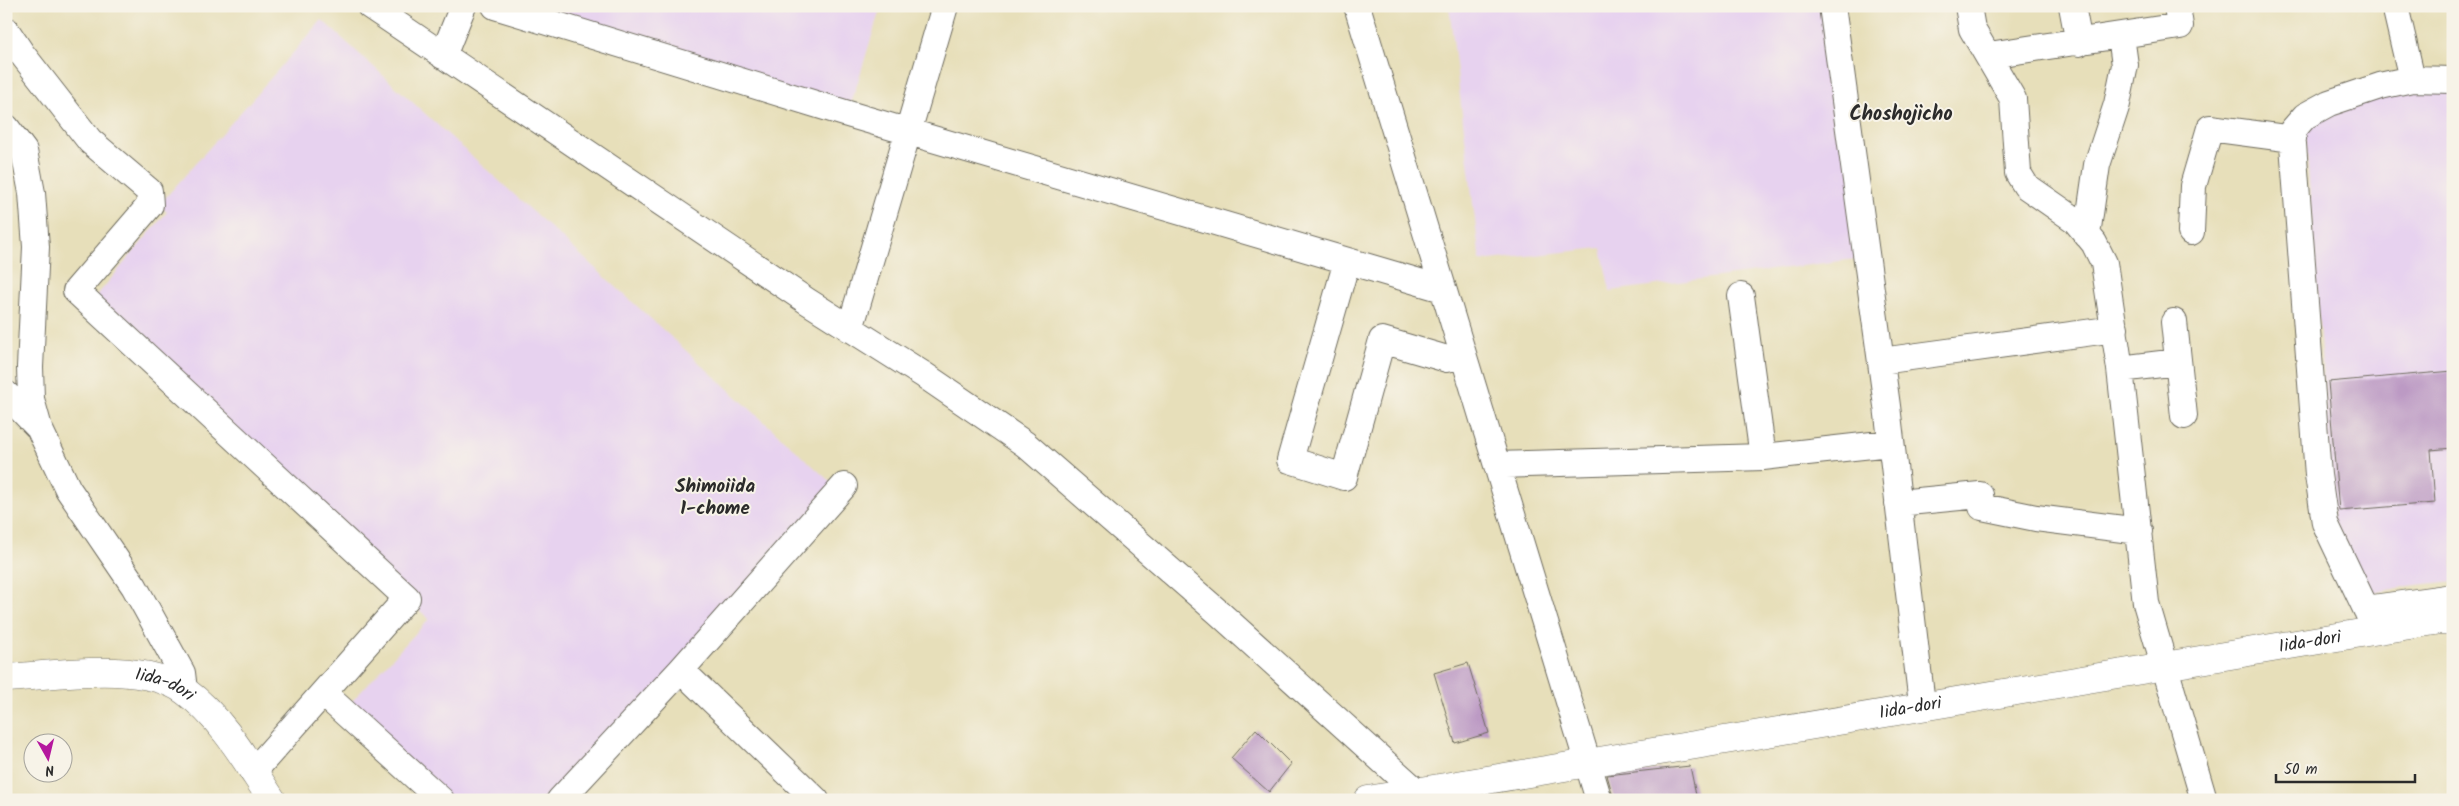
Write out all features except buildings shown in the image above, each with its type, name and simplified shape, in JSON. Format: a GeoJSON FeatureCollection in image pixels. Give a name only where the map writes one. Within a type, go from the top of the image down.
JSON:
{"type":"FeatureCollection","features":[{"type":"Feature","properties":{"kind":"main road","name":"Iida-dori"},"geometry":{"type":"LineString","coordinates":[[1368,800],[1422,796],[1922,704],[2163,666],[2378,622],[2453,621]]}},
{"type":"Feature","properties":{"kind":"main road","name":"Iida-dori"},"geometry":{"type":"LineString","coordinates":[[6,678],[131,672],[154,677],[184,690],[212,714],[272,800]]}},
{"type":"Feature","properties":{"kind":"street"},"geometry":{"type":"LineString","coordinates":[[370,6],[1025,444],[1218,612],[1422,796]]}},
{"type":"Feature","properties":{"kind":"street"},"geometry":{"type":"LineString","coordinates":[[443,56],[463,6]]}},
{"type":"Feature","properties":{"kind":"street"},"geometry":{"type":"LineString","coordinates":[[495,6],[909,132],[1443,289]]}},
{"type":"Feature","properties":{"kind":"street"},"geometry":{"type":"LineString","coordinates":[[850,328],[945,6]]}},
{"type":"Feature","properties":{"kind":"street"},"geometry":{"type":"LineString","coordinates":[[1357,6],[1599,800]]}},
{"type":"Feature","properties":{"kind":"street"},"geometry":{"type":"LineString","coordinates":[[1832,6],[1881,362],[1922,704]]}},
{"type":"Feature","properties":{"kind":"street"},"geometry":{"type":"LineString","coordinates":[[1968,6],[1972,29],[2014,99],[2018,174],[2026,186],[2075,220],[2087,235],[2104,263],[2120,368],[2146,603],[2204,800]]}},
{"type":"Feature","properties":{"kind":"street"},"geometry":{"type":"LineString","coordinates":[[2072,6],[2079,43]]}},
{"type":"Feature","properties":{"kind":"street"},"geometry":{"type":"LineString","coordinates":[[1989,55],[2079,43],[2180,26],[2177,6]]}},
{"type":"Feature","properties":{"kind":"street"},"geometry":{"type":"LineString","coordinates":[[2395,6],[2412,79]]}},
{"type":"Feature","properties":{"kind":"street"},"geometry":{"type":"LineString","coordinates":[[6,30],[22,54],[90,141],[149,191],[150,205],[76,291],[407,598],[253,772]]}},
{"type":"Feature","properties":{"kind":"street"},"geometry":{"type":"LineString","coordinates":[[2087,235],[2097,166],[2116,104],[2125,65],[2121,36]]}},
{"type":"Feature","properties":{"kind":"street"},"geometry":{"type":"LineString","coordinates":[[2453,80],[2412,79],[2380,86],[2329,103],[2305,116],[2292,131],[2318,475],[2325,523],[2378,622],[2453,597]]}},
{"type":"Feature","properties":{"kind":"street"},"geometry":{"type":"LineString","coordinates":[[6,127],[24,151],[32,193],[36,247],[30,367],[32,399],[39,428],[68,489],[144,603],[182,673],[184,690]]}},
{"type":"Feature","properties":{"kind":"street"},"geometry":{"type":"LineString","coordinates":[[2191,232],[2193,186],[2210,128],[2293,139]]}},
{"type":"Feature","properties":{"kind":"street"},"geometry":{"type":"LineString","coordinates":[[1347,262],[1290,460],[1344,477],[1382,340],[1448,359],[1463,355]]}},
{"type":"Feature","properties":{"kind":"street"},"geometry":{"type":"LineString","coordinates":[[1741,296],[1763,457]]}},
{"type":"Feature","properties":{"kind":"street"},"geometry":{"type":"LineString","coordinates":[[2174,322],[2184,416]]}},
{"type":"Feature","properties":{"kind":"street"},"geometry":{"type":"LineString","coordinates":[[1881,362],[2115,330]]}},
{"type":"Feature","properties":{"kind":"street"},"geometry":{"type":"LineString","coordinates":[[2120,368],[2178,362]]}},
{"type":"Feature","properties":{"kind":"street"},"geometry":{"type":"LineString","coordinates":[[6,394],[39,428]]}},
{"type":"Feature","properties":{"kind":"street"},"geometry":{"type":"LineString","coordinates":[[1497,465],[1763,457],[1890,443]]}},
{"type":"Feature","properties":{"kind":"street"},"geometry":{"type":"LineString","coordinates":[[560,800],[681,670],[844,486]]}},
{"type":"Feature","properties":{"kind":"street"},"geometry":{"type":"LineString","coordinates":[[1898,503],[1980,495],[1982,506],[2036,518],[2139,531]]}},
{"type":"Feature","properties":{"kind":"street"},"geometry":{"type":"LineString","coordinates":[[681,670],[816,800]]}},
{"type":"Feature","properties":{"kind":"street"},"geometry":{"type":"LineString","coordinates":[[323,693],[442,800]]}},
{"type":"Feature","properties":{"kind":"shaded area"},"geometry":{"type":"Polygon","coordinates":[[[495,6],[881,6],[848,114],[495,6]]]}},
{"type":"Feature","properties":{"kind":"shaded area"},"geometry":{"type":"Polygon","coordinates":[[[1449,6],[1827,6],[1863,258],[1610,291],[1601,248],[1480,261],[1449,6]]]}},
{"type":"Feature","properties":{"kind":"shaded area"},"geometry":{"type":"Polygon","coordinates":[[[322,20],[847,497],[555,800],[439,800],[340,714],[429,619],[95,311],[94,299],[167,212],[159,205],[322,20]]]}},
{"type":"Feature","properties":{"kind":"shaded area"},"geometry":{"type":"Polygon","coordinates":[[[2453,86],[2453,581],[2408,586],[2369,594],[2333,519],[2305,126],[2383,92],[2453,86]]]}},
{"type":"Feature","properties":{"kind":"district","name":"Choshojicho"},"geometry":{"type":"Point","coordinates":[1901,113]}},
{"type":"Feature","properties":{"kind":"district","name":"Shimoiida 1-chome"},"geometry":{"type":"Point","coordinates":[715,496]}}]}
